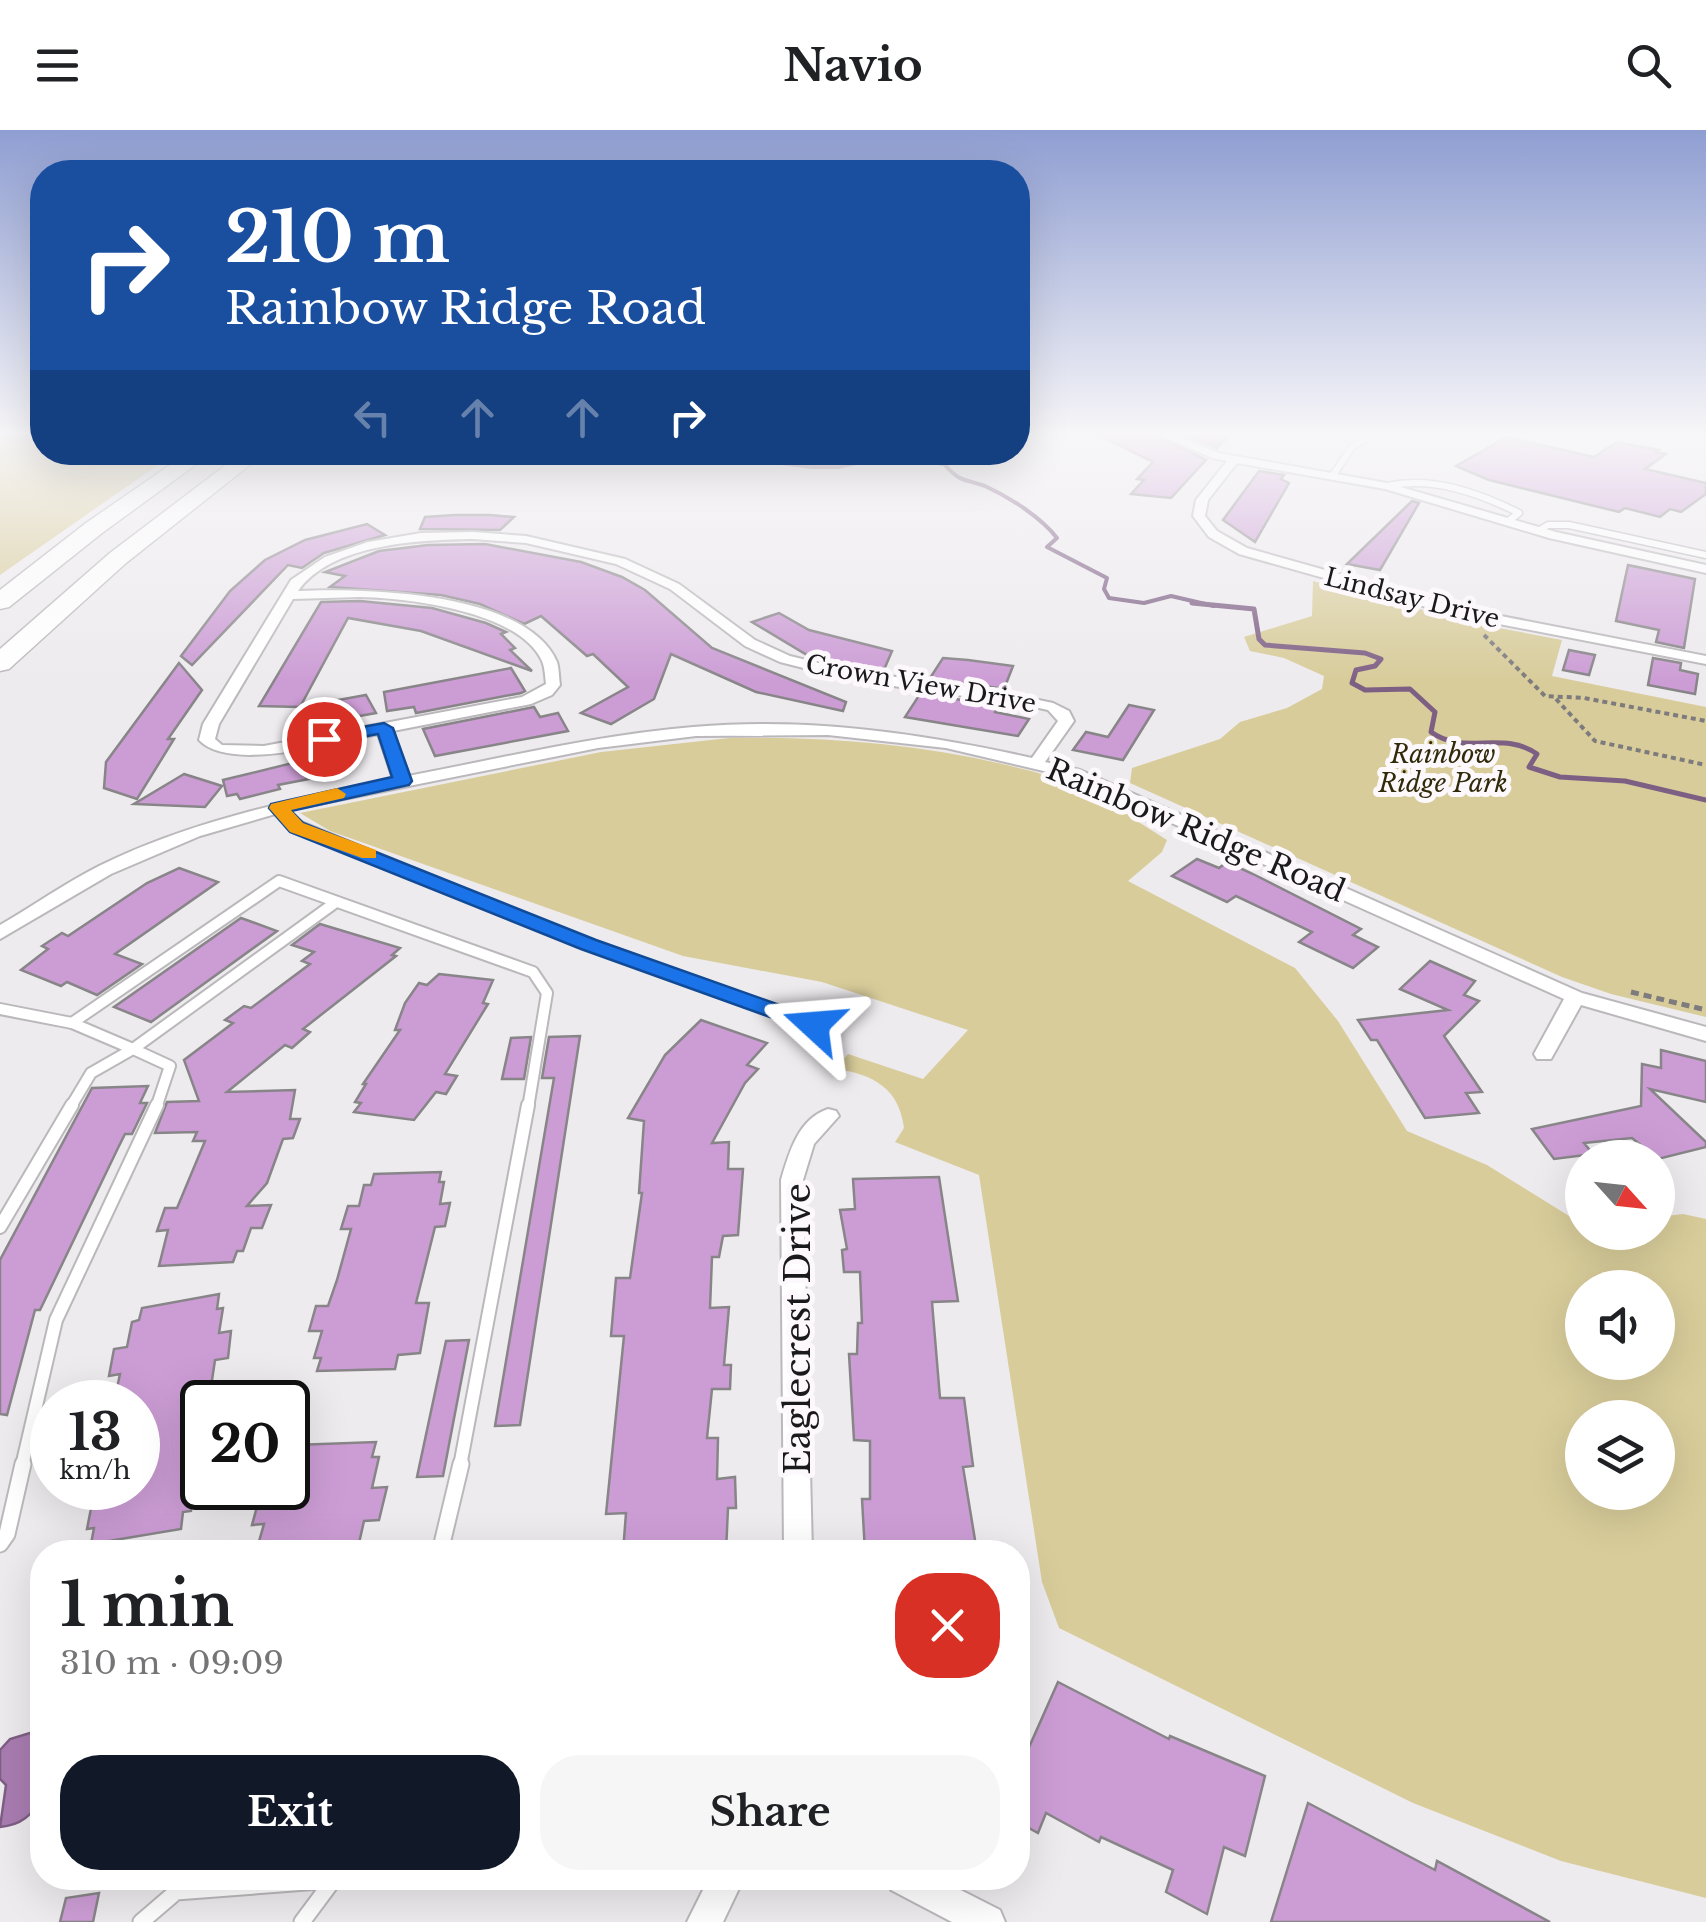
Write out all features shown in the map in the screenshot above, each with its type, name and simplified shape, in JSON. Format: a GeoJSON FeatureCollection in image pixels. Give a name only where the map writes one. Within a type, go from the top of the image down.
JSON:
{"type":"FeatureCollection","features":[{"type":"Feature","properties":{"kind":"highway"},"geometry":{"type":"LineString","coordinates":[[0,602],[113,515]]}},
{"type":"Feature","properties":{"kind":"highway"},"geometry":{"type":"LineString","coordinates":[[0,663],[118,558],[174,515]]}},
{"type":"Feature","properties":{"kind":"street","name":"Lindsay Drive"},"geometry":{"type":"LineString","coordinates":[[1199,515],[1213,534],[1244,552],[1458,612],[1706,660]]}},
{"type":"Feature","properties":{"kind":"street"},"geometry":{"type":"LineString","coordinates":[[1481,515],[1706,569]]}},
{"type":"Feature","properties":{"kind":"street","name":"Crown View Drive"},"geometry":{"type":"LineString","coordinates":[[384,728],[264,750],[218,749],[207,740],[211,724],[304,576],[338,556],[412,538],[470,535],[579,549],[620,560],[662,579],[732,634],[777,656],[844,675],[983,693],[1052,708],[1064,714],[1066,721],[1037,762]]}},
{"type":"Feature","properties":{"kind":"street"},"geometry":{"type":"LineString","coordinates":[[290,595],[389,594],[488,616],[524,632],[546,656],[553,685],[539,697],[384,728],[402,781]]}},
{"type":"Feature","properties":{"kind":"street","name":"Rainbow Ridge Road"},"geometry":{"type":"LineString","coordinates":[[0,933],[105,870],[194,832],[278,808],[598,742],[743,729],[828,730],[909,737],[1037,762],[1113,788],[1576,997],[1706,1034]]}},
{"type":"Feature","properties":{"kind":"street"},"geometry":{"type":"LineString","coordinates":[[1544,1054],[1576,997]]}},
{"type":"Feature","properties":{"kind":"street","name":"Eaglecrest Drive"},"geometry":{"type":"LineString","coordinates":[[798,1540],[792,1180],[804,1141],[828,1116]]}},
{"type":"Feature","properties":{"kind":"street"},"geometry":{"type":"LineString","coordinates":[[704,1922],[720,1890]]}},
{"type":"Feature","properties":{"kind":"street"},"geometry":{"type":"LineString","coordinates":[[926,1890],[988,1922]]}},
{"type":"Feature","properties":{"kind":"lane"},"geometry":{"type":"LineString","coordinates":[[1538,530],[1548,525],[1569,525],[1706,555]]}},
{"type":"Feature","properties":{"kind":"lane"},"geometry":{"type":"LineString","coordinates":[[278,808],[296,828],[589,945],[814,1025]]}},
{"type":"Feature","properties":{"kind":"lane"},"geometry":{"type":"LineString","coordinates":[[72,1022],[278,881],[533,972],[547,993],[466,1442],[443,1540]]}},
{"type":"Feature","properties":{"kind":"lane"},"geometry":{"type":"LineString","coordinates":[[0,1227],[91,1072],[133,1050],[336,902]]}},
{"type":"Feature","properties":{"kind":"lane"},"geometry":{"type":"LineString","coordinates":[[0,1009],[72,1022],[170,1066],[164,1093],[56,1320],[7,1534],[0,1544]]}},
{"type":"Feature","properties":{"kind":"lane"},"geometry":{"type":"LineString","coordinates":[[141,1922],[176,1892],[200,1890]]}},
{"type":"Feature","properties":{"kind":"lane"},"geometry":{"type":"LineString","coordinates":[[302,1922],[326,1890]]}},
{"type":"Feature","properties":{"kind":"path"},"geometry":{"type":"LineString","coordinates":[[1476,629],[1545,696],[1584,698],[1706,721]]}},
{"type":"Feature","properties":{"kind":"path"},"geometry":{"type":"LineString","coordinates":[[1556,699],[1595,741],[1706,764]]}},
{"type":"Feature","properties":{"kind":"path"},"geometry":{"type":"LineString","coordinates":[[1619,994],[1634,992],[1706,1010]]}},
{"type":"Feature","properties":{"kind":"green space"},"geometry":{"type":"Polygon","coordinates":[[[0,515],[87,515],[0,575],[0,515]]]}},
{"type":"Feature","properties":{"kind":"green space","name":"Rainbow Ridge Park"},"geometry":{"type":"Polygon","coordinates":[[[1313,581],[1473,623],[1562,640],[1552,676],[1706,707],[1706,1017],[1611,994],[1562,977],[1130,783],[1132,768],[1220,739],[1240,722],[1287,708],[1322,689],[1324,676],[1284,658],[1250,651],[1244,637],[1312,616],[1313,581]]]}},
{"type":"Feature","properties":{"kind":"green space"},"geometry":{"type":"Polygon","coordinates":[[[729,738],[882,744],[1031,771],[1128,803],[1137,821],[1167,840],[1162,852],[1128,881],[1295,968],[1338,1021],[1407,1131],[1487,1165],[1565,1213],[1565,1250],[1675,1250],[1675,1215],[1706,1219],[1706,1898],[1561,1861],[1413,1803],[1059,1628],[1042,1582],[979,1175],[895,1142],[904,1128],[890,1093],[872,1079],[835,1069],[848,1054],[923,1079],[968,1030],[822,982],[683,956],[330,831],[300,813],[601,752],[729,738]]]}},
{"type":"Feature","properties":{"kind":"shaded area"},"geometry":{"type":"Polygon","coordinates":[[[30,1733],[30,1814],[0,1827],[6,1785],[0,1779],[0,1750],[10,1739],[30,1733]]]}},
{"type":"Feature","properties":{"kind":"building"},"geometry":{"type":"Polygon","coordinates":[[[1227,515],[1271,515],[1255,542],[1223,520],[1227,515]]]}},
{"type":"Feature","properties":{"kind":"building"},"geometry":{"type":"Polygon","coordinates":[[[1398,515],[1412,515],[1380,570],[1347,564],[1398,515]]]}},
{"type":"Feature","properties":{"kind":"building"},"geometry":{"type":"Polygon","coordinates":[[[425,517],[514,517],[500,530],[420,529],[425,517]]]}},
{"type":"Feature","properties":{"kind":"building"},"geometry":{"type":"Polygon","coordinates":[[[367,524],[385,535],[324,553],[302,568],[288,565],[192,665],[181,656],[230,591],[265,560],[305,540],[367,524]]]}},
{"type":"Feature","properties":{"kind":"building"},"geometry":{"type":"Polygon","coordinates":[[[485,544],[581,562],[622,577],[645,590],[712,648],[846,702],[843,711],[756,692],[671,654],[654,699],[611,724],[581,713],[628,687],[593,654],[587,656],[541,616],[524,624],[480,604],[441,595],[330,587],[345,576],[325,572],[379,551],[485,544]]]}},
{"type":"Feature","properties":{"kind":"building"},"geometry":{"type":"Polygon","coordinates":[[[1628,565],[1695,579],[1684,648],[1656,642],[1659,630],[1616,621],[1628,565]]]}},
{"type":"Feature","properties":{"kind":"building"},"geometry":{"type":"Polygon","coordinates":[[[360,601],[432,608],[486,623],[506,632],[501,634],[515,648],[510,650],[532,671],[421,631],[348,618],[300,707],[259,706],[321,602],[360,601]]]}},
{"type":"Feature","properties":{"kind":"building"},"geometry":{"type":"Polygon","coordinates":[[[779,613],[809,630],[892,651],[883,672],[812,658],[752,622],[779,613]]]}},
{"type":"Feature","properties":{"kind":"building"},"geometry":{"type":"Polygon","coordinates":[[[1569,650],[1595,655],[1589,675],[1563,670],[1569,650]]]}},
{"type":"Feature","properties":{"kind":"building"},"geometry":{"type":"Polygon","coordinates":[[[943,658],[1013,666],[1004,689],[930,678],[943,658]]]}},
{"type":"Feature","properties":{"kind":"building"},"geometry":{"type":"Polygon","coordinates":[[[1653,658],[1681,663],[1680,670],[1698,674],[1695,694],[1648,685],[1653,658]]]}},
{"type":"Feature","properties":{"kind":"building"},"geometry":{"type":"Polygon","coordinates":[[[179,663],[202,690],[168,739],[174,739],[137,799],[104,788],[106,762],[179,663]]]}},
{"type":"Feature","properties":{"kind":"building"},"geometry":{"type":"Polygon","coordinates":[[[511,668],[525,691],[521,693],[416,713],[414,707],[387,711],[384,692],[511,668]]]}},
{"type":"Feature","properties":{"kind":"building"},"geometry":{"type":"Polygon","coordinates":[[[920,694],[998,705],[995,712],[1029,719],[1018,736],[905,717],[920,694]]]}},
{"type":"Feature","properties":{"kind":"building"},"geometry":{"type":"Polygon","coordinates":[[[366,695],[376,713],[337,720],[338,700],[366,695]]]}},
{"type":"Feature","properties":{"kind":"building"},"geometry":{"type":"Polygon","coordinates":[[[1129,705],[1154,710],[1123,760],[1073,750],[1086,732],[1108,737],[1129,705]]]}},
{"type":"Feature","properties":{"kind":"building"},"geometry":{"type":"Polygon","coordinates":[[[534,707],[540,717],[558,713],[568,731],[435,756],[423,729],[534,707]]]}},
{"type":"Feature","properties":{"kind":"building"},"geometry":{"type":"Polygon","coordinates":[[[313,758],[319,777],[278,785],[280,789],[240,799],[237,794],[227,796],[223,780],[313,758]]]}},
{"type":"Feature","properties":{"kind":"building"},"geometry":{"type":"Polygon","coordinates":[[[184,774],[222,786],[205,807],[134,804],[184,774]]]}},
{"type":"Feature","properties":{"kind":"building"},"geometry":{"type":"Polygon","coordinates":[[[1197,859],[1219,868],[1227,862],[1253,874],[1361,929],[1353,935],[1378,947],[1353,968],[1299,942],[1312,932],[1236,896],[1227,902],[1172,876],[1197,859]]]}},
{"type":"Feature","properties":{"kind":"building"},"geometry":{"type":"Polygon","coordinates":[[[179,868],[218,882],[115,954],[142,964],[97,995],[21,970],[48,949],[42,946],[62,933],[68,936],[147,883],[179,868]]]}},
{"type":"Feature","properties":{"kind":"building"},"geometry":{"type":"Polygon","coordinates":[[[241,918],[277,931],[151,1022],[114,1007],[241,918]]]}},
{"type":"Feature","properties":{"kind":"building"},"geometry":{"type":"Polygon","coordinates":[[[320,924],[400,948],[392,955],[396,956],[303,1029],[310,1032],[292,1048],[285,1045],[227,1092],[295,1090],[290,1119],[300,1119],[293,1138],[283,1139],[267,1183],[247,1206],[271,1205],[262,1228],[251,1228],[243,1251],[237,1251],[233,1262],[159,1266],[168,1230],[157,1231],[165,1208],[177,1208],[205,1141],[193,1141],[197,1132],[155,1133],[167,1102],[199,1101],[184,1060],[233,1023],[225,1020],[244,1006],[251,1008],[310,964],[302,961],[314,952],[292,945],[320,924]]]}},
{"type":"Feature","properties":{"kind":"building"},"geometry":{"type":"Polygon","coordinates":[[[1430,961],[1475,981],[1464,995],[1479,1001],[1444,1036],[1482,1092],[1466,1093],[1479,1113],[1425,1118],[1377,1040],[1371,1040],[1358,1020],[1448,1010],[1400,989],[1430,961]]]}},
{"type":"Feature","properties":{"kind":"building"},"geometry":{"type":"Polygon","coordinates":[[[439,974],[493,980],[483,1003],[488,1004],[445,1074],[457,1076],[446,1094],[436,1092],[414,1120],[354,1112],[361,1103],[355,1102],[363,1084],[400,1030],[395,1030],[405,1003],[419,983],[427,985],[439,974]]]}},
{"type":"Feature","properties":{"kind":"building"},"geometry":{"type":"Polygon","coordinates":[[[701,1020],[767,1043],[747,1065],[758,1069],[745,1083],[712,1143],[729,1142],[728,1169],[743,1169],[738,1235],[723,1236],[719,1257],[712,1257],[710,1308],[729,1307],[724,1365],[731,1365],[730,1389],[712,1389],[707,1438],[718,1438],[717,1479],[735,1477],[736,1508],[728,1508],[727,1540],[624,1540],[626,1513],[606,1514],[624,1336],[611,1336],[616,1278],[630,1278],[642,1193],[644,1121],[628,1118],[665,1055],[701,1020]]]}},
{"type":"Feature","properties":{"kind":"building"},"geometry":{"type":"Polygon","coordinates":[[[580,1036],[520,1425],[495,1426],[554,1078],[542,1078],[549,1037],[580,1036]]]}},
{"type":"Feature","properties":{"kind":"building"},"geometry":{"type":"Polygon","coordinates":[[[531,1037],[524,1079],[502,1079],[511,1038],[531,1037]]]}},
{"type":"Feature","properties":{"kind":"building"},"geometry":{"type":"Polygon","coordinates":[[[1661,1050],[1706,1061],[1706,1102],[1650,1089],[1706,1142],[1706,1147],[1675,1155],[1675,1140],[1565,1140],[1565,1158],[1554,1159],[1532,1129],[1641,1106],[1642,1064],[1661,1068],[1661,1050]]]}},
{"type":"Feature","properties":{"kind":"building"},"geometry":{"type":"Polygon","coordinates":[[[148,1086],[140,1103],[147,1103],[132,1134],[125,1134],[40,1310],[35,1310],[7,1415],[0,1414],[0,1260],[92,1088],[148,1086]]]}},
{"type":"Feature","properties":{"kind":"building"},"geometry":{"type":"Polygon","coordinates":[[[441,1172],[439,1182],[444,1182],[440,1204],[450,1203],[445,1226],[435,1227],[416,1303],[429,1303],[420,1353],[398,1355],[395,1369],[317,1371],[321,1358],[314,1358],[322,1331],[309,1331],[316,1306],[328,1306],[337,1280],[351,1229],[341,1229],[348,1206],[359,1206],[364,1185],[371,1185],[374,1174],[441,1172]]]}},
{"type":"Feature","properties":{"kind":"building"},"geometry":{"type":"Polygon","coordinates":[[[939,1177],[958,1301],[932,1302],[940,1398],[964,1398],[973,1466],[963,1467],[975,1540],[864,1540],[862,1499],[870,1499],[870,1441],[854,1440],[849,1354],[857,1354],[858,1323],[862,1323],[860,1272],[844,1272],[842,1250],[847,1249],[840,1210],[855,1209],[853,1179],[939,1177]]]}},
{"type":"Feature","properties":{"kind":"building"},"geometry":{"type":"Polygon","coordinates":[[[219,1294],[217,1309],[223,1308],[219,1333],[231,1331],[228,1358],[215,1360],[212,1380],[180,1380],[180,1510],[191,1510],[183,1512],[181,1529],[92,1540],[94,1528],[87,1529],[91,1510],[160,1510],[160,1380],[119,1380],[120,1374],[109,1376],[114,1349],[127,1347],[132,1322],[139,1320],[142,1308],[219,1294]]]}},
{"type":"Feature","properties":{"kind":"building"},"geometry":{"type":"Polygon","coordinates":[[[469,1340],[443,1476],[417,1477],[446,1341],[469,1340]]]}},
{"type":"Feature","properties":{"kind":"building"},"geometry":{"type":"Polygon","coordinates":[[[376,1442],[372,1457],[379,1457],[372,1488],[387,1487],[379,1520],[364,1521],[360,1540],[259,1540],[264,1524],[252,1525],[256,1510],[310,1510],[310,1444],[376,1442]]]}},
{"type":"Feature","properties":{"kind":"building"},"geometry":{"type":"Polygon","coordinates":[[[1058,1682],[1169,1739],[1170,1736],[1265,1776],[1245,1856],[1224,1847],[1207,1914],[1166,1892],[1173,1870],[1101,1837],[1099,1842],[1046,1813],[1038,1833],[1030,1829],[1030,1745],[1058,1682]]]}},
{"type":"Feature","properties":{"kind":"building"},"geometry":{"type":"Polygon","coordinates":[[[1308,1803],[1435,1870],[1437,1861],[1550,1922],[1271,1922],[1308,1803]]]}},
{"type":"Feature","properties":{"kind":"building"},"geometry":{"type":"Polygon","coordinates":[[[99,1893],[93,1922],[60,1922],[66,1898],[99,1893]]]}},
{"type":"Feature","properties":{"kind":"waterway"},"geometry":{"type":"LineString","coordinates":[[1033,515],[1057,538],[1047,547],[1107,578],[1104,589],[1109,598],[1144,603],[1171,596],[1208,605]]}},
{"type":"Feature","properties":{"kind":"waterway"},"geometry":{"type":"LineString","coordinates":[[1192,603],[1208,605]]}},
{"type":"Feature","properties":{"kind":"waterway"},"geometry":{"type":"LineString","coordinates":[[1208,605],[1254,609],[1259,639],[1265,645],[1365,653],[1381,659],[1375,666],[1356,670],[1352,683],[1365,690],[1410,689],[1435,712],[1431,732],[1444,739],[1524,747],[1537,754],[1529,767],[1560,777],[1625,781],[1706,800]]}},
{"type":"Feature","properties":{"kind":"waterway"},"geometry":{"type":"LineString","coordinates":[[1208,605],[1214,606]]}},
{"type":"Feature","properties":{"kind":"slow traffic"},"geometry":{"type":"LineString","coordinates":[[337,794],[278,808],[296,828],[369,854]]}},
{"type":"Feature","properties":{"kind":"route"},"geometry":{"type":"LineString","coordinates":[[324,739],[384,728],[402,781],[278,808],[296,828],[589,945],[814,1025]]}}]}
